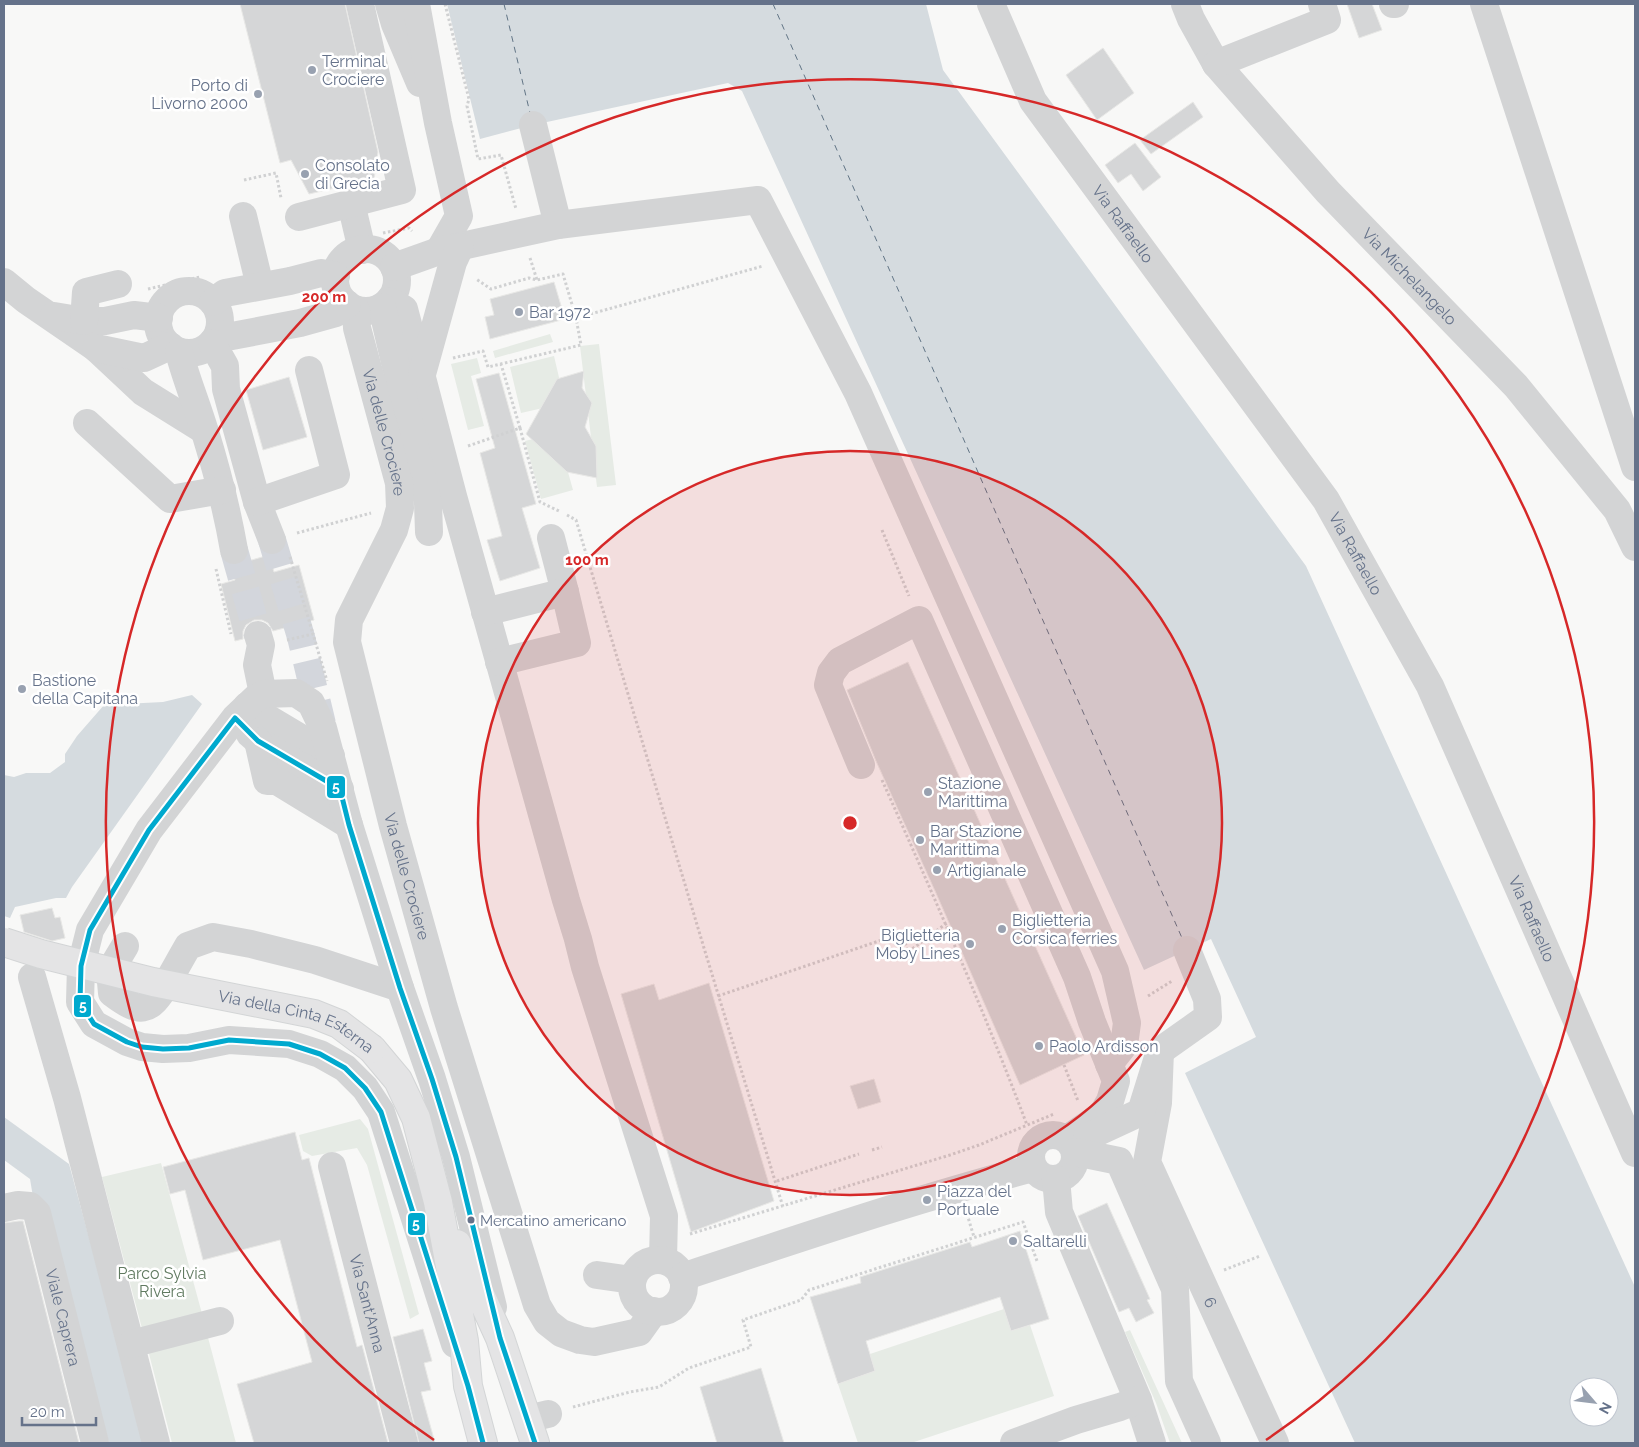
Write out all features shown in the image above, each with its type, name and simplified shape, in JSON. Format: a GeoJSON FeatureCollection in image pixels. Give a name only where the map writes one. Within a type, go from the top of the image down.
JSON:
{"type":"FeatureCollection","features":[{"type":"Feature","properties":{"kind":"main road","name":"Via della Cinta Esterna"},"geometry":{"type":"LineString","coordinates":[[4,942],[41,954],[154,982],[314,1014],[351,1031],[372,1050],[391,1070],[408,1098],[416,1118],[438,1202],[464,1341],[468,1386],[483,1443]]}},
{"type":"Feature","properties":{"kind":"main road","name":"Via della Cinta Esterna"},"geometry":{"type":"LineString","coordinates":[[438,1202],[537,1425]]}},
{"type":"Feature","properties":{"kind":"street"},"geometry":{"type":"LineString","coordinates":[[299,217],[402,190],[360,4]]}},
{"type":"Feature","properties":{"kind":"street"},"geometry":{"type":"LineString","coordinates":[[389,4],[395,24],[438,123]]}},
{"type":"Feature","properties":{"kind":"street"},"geometry":{"type":"LineString","coordinates":[[416,4],[438,123],[459,216],[450,249],[454,262],[422,375]]}},
{"type":"Feature","properties":{"kind":"street","name":"Via Raffaello"},"geometry":{"type":"LineString","coordinates":[[991,4],[1033,101],[1326,500],[1430,686],[1635,1153]]}},
{"type":"Feature","properties":{"kind":"street","name":"Via Michelangelo"},"geometry":{"type":"LineString","coordinates":[[1185,4],[1191,19],[1216,64],[1328,192],[1516,386],[1618,510],[1635,547]]}},
{"type":"Feature","properties":{"kind":"street"},"geometry":{"type":"LineString","coordinates":[[1216,64],[1327,20],[1322,4]]}},
{"type":"Feature","properties":{"kind":"street"},"geometry":{"type":"LineString","coordinates":[[1484,4],[1635,467]]}},
{"type":"Feature","properties":{"kind":"street"},"geometry":{"type":"LineString","coordinates":[[533,126],[558,225]]}},
{"type":"Feature","properties":{"kind":"street"},"geometry":{"type":"LineString","coordinates":[[394,267],[450,249],[558,225],[758,200],[858,394],[1115,971],[1127,1023],[1124,1045],[1109,1064]]}},
{"type":"Feature","properties":{"kind":"street"},"geometry":{"type":"LineString","coordinates":[[351,203],[362,250]]}},
{"type":"Feature","properties":{"kind":"street"},"geometry":{"type":"LineString","coordinates":[[243,216],[260,286]]}},
{"type":"Feature","properties":{"kind":"street"},"geometry":{"type":"LineString","coordinates":[[215,339],[300,323],[368,306],[393,295],[397,281],[394,267],[381,253],[372,250],[353,252],[339,266],[336,276],[336,287],[340,296],[368,306],[404,309],[452,496],[585,967],[664,1216],[673,1269],[684,1288],[680,1299],[673,1307],[663,1311],[644,1308],[636,1300],[632,1291],[632,1280],[644,1264],[653,1260],[673,1269],[772,1247],[982,1182],[1044,1173],[1065,1176],[1072,1170],[1075,1161],[1071,1145]]}},
{"type":"Feature","properties":{"kind":"street"},"geometry":{"type":"LineString","coordinates":[[213,302],[225,293],[321,273],[336,276]]}},
{"type":"Feature","properties":{"kind":"street"},"geometry":{"type":"LineString","coordinates":[[4,282],[26,300],[96,348],[143,392],[204,430]]}},
{"type":"Feature","properties":{"kind":"street"},"geometry":{"type":"LineString","coordinates":[[84,321],[86,292],[118,284]]}},
{"type":"Feature","properties":{"kind":"street"},"geometry":{"type":"LineString","coordinates":[[96,348],[144,358],[175,349],[196,352],[205,349],[215,339],[220,317],[213,302],[196,292],[176,295],[168,300],[162,308],[159,318],[159,329],[163,339],[175,349],[204,430],[222,490],[234,550]]}},
{"type":"Feature","properties":{"kind":"street"},"geometry":{"type":"LineString","coordinates":[[368,306],[428,502],[429,532]]}},
{"type":"Feature","properties":{"kind":"street","name":"Via delle Crociere"},"geometry":{"type":"LineString","coordinates":[[368,306],[357,328],[399,483],[400,508],[394,530],[348,620],[347,642],[393,826],[444,1008],[538,1305],[547,1322],[567,1335],[580,1340],[594,1342],[639,1332],[654,1311]]}},
{"type":"Feature","properties":{"kind":"street"},"geometry":{"type":"LineString","coordinates":[[49,315],[84,321],[105,320],[134,315],[159,318]]}},
{"type":"Feature","properties":{"kind":"street"},"geometry":{"type":"LineString","coordinates":[[215,339],[225,366],[226,389],[257,502],[281,548]]}},
{"type":"Feature","properties":{"kind":"street"},"geometry":{"type":"LineString","coordinates":[[257,502],[336,475],[309,370]]}},
{"type":"Feature","properties":{"kind":"street"},"geometry":{"type":"LineString","coordinates":[[87,423],[170,499],[222,490]]}},
{"type":"Feature","properties":{"kind":"street"},"geometry":{"type":"LineString","coordinates":[[499,662],[577,643],[552,538]]}},
{"type":"Feature","properties":{"kind":"street"},"geometry":{"type":"LineString","coordinates":[[485,612],[565,592]]}},
{"type":"Feature","properties":{"kind":"street"},"geometry":{"type":"LineString","coordinates":[[861,765],[828,685],[831,673],[840,661],[919,620],[1077,977],[1092,1022],[1116,1081],[1110,1100],[1102,1115],[1071,1145]]}},
{"type":"Feature","properties":{"kind":"street"},"geometry":{"type":"LineString","coordinates":[[258,635],[261,645],[247,659],[249,706],[267,781],[277,781],[349,825]]}},
{"type":"Feature","properties":{"kind":"street","name":"Via della Cinta Esterna"},"geometry":{"type":"LineString","coordinates":[[468,1386],[381,1112],[365,1088],[344,1068],[320,1054],[289,1044],[229,1040],[189,1048],[164,1049],[142,1047],[126,1042],[94,1024],[80,1002],[81,966],[90,930],[149,830],[249,706],[296,693],[311,703],[323,728],[349,825],[456,1157],[500,1338]]}},
{"type":"Feature","properties":{"kind":"street"},"geometry":{"type":"LineString","coordinates":[[249,706],[331,756]]}},
{"type":"Feature","properties":{"kind":"street"},"geometry":{"type":"LineString","coordinates":[[258,741],[340,789]]}},
{"type":"Feature","properties":{"kind":"street"},"geometry":{"type":"LineString","coordinates":[[125,946],[110,971],[112,993],[127,1004],[138,1008],[150,1006],[158,998],[188,946],[213,936],[315,960],[400,988]]}},
{"type":"Feature","properties":{"kind":"street"},"geometry":{"type":"LineString","coordinates":[[1071,1145],[1141,1112],[1160,1051],[1208,1017],[1207,999],[1187,950]]}},
{"type":"Feature","properties":{"kind":"street"},"geometry":{"type":"LineString","coordinates":[[32,977],[91,1192],[156,1443]]}},
{"type":"Feature","properties":{"kind":"street","name":"6"},"geometry":{"type":"LineString","coordinates":[[1160,1051],[1158,1103],[1147,1162],[1275,1443]]}},
{"type":"Feature","properties":{"kind":"street"},"geometry":{"type":"LineString","coordinates":[[1152,1443],[1138,1400],[1044,1173],[1030,1159],[1031,1149],[1042,1136],[1060,1135],[1071,1145],[1119,1161],[1175,1289],[1179,1381],[1208,1443]]}},
{"type":"Feature","properties":{"kind":"street","name":"Via Sant'Anna"},"geometry":{"type":"LineString","coordinates":[[332,1166],[404,1443]]}},
{"type":"Feature","properties":{"kind":"street","name":"Viale Caprera"},"geometry":{"type":"LineString","coordinates":[[11,1207],[30,1206],[37,1213],[42,1268],[95,1443]]}},
{"type":"Feature","properties":{"kind":"street"},"geometry":{"type":"LineString","coordinates":[[597,1275],[632,1280]]}},
{"type":"Feature","properties":{"kind":"street"},"geometry":{"type":"LineString","coordinates":[[131,1344],[220,1321]]}},
{"type":"Feature","properties":{"kind":"street"},"geometry":{"type":"LineString","coordinates":[[1014,1443],[1138,1400]]}},
{"type":"Feature","properties":{"kind":"path"},"geometry":{"type":"LineString","coordinates":[[445,4],[469,99],[467,106],[478,160],[501,155],[537,280]]}},
{"type":"Feature","properties":{"kind":"path"},"geometry":{"type":"LineString","coordinates":[[576,318],[765,266]]}},
{"type":"Feature","properties":{"kind":"path"},"geometry":{"type":"LineString","coordinates":[[451,359],[482,351],[488,367],[581,345],[576,318],[563,274],[537,280],[530,278],[491,289],[472,276]]}},
{"type":"Feature","properties":{"kind":"path"},"geometry":{"type":"LineString","coordinates":[[501,364],[540,502],[576,520],[783,1207]]}},
{"type":"Feature","properties":{"kind":"path"},"geometry":{"type":"LineString","coordinates":[[468,446],[520,428]]}},
{"type":"Feature","properties":{"kind":"path"},"geometry":{"type":"LineString","coordinates":[[281,548],[313,634]]}},
{"type":"Feature","properties":{"kind":"path"},"geometry":{"type":"LineString","coordinates":[[861,765],[873,760],[947,923],[991,1029],[1027,1126]]}},
{"type":"Feature","properties":{"kind":"path"},"geometry":{"type":"LineString","coordinates":[[718,996],[902,933],[908,952],[947,923]]}},
{"type":"Feature","properties":{"kind":"path"},"geometry":{"type":"LineString","coordinates":[[1064,1065],[1079,1103],[1084,1102]]}},
{"type":"Feature","properties":{"kind":"path"},"geometry":{"type":"LineString","coordinates":[[687,1226],[690,1234],[783,1207],[950,1155],[1062,1111]]}},
{"type":"Feature","properties":{"kind":"path"},"geometry":{"type":"LineString","coordinates":[[872,1150],[882,1147]]}},
{"type":"Feature","properties":{"kind":"path"},"geometry":{"type":"LineString","coordinates":[[776,1181],[859,1154]]}},
{"type":"Feature","properties":{"kind":"path"},"geometry":{"type":"LineString","coordinates":[[537,1425],[630,1392],[659,1386],[690,1368],[751,1347],[743,1320],[801,1300],[810,1290],[1023,1222],[1037,1262]]}},
{"type":"Feature","properties":{"kind":"green space"},"geometry":{"type":"Polygon","coordinates":[[[550,334],[553,342],[495,358],[493,351],[550,334]]]}},
{"type":"Feature","properties":{"kind":"green space"},"geometry":{"type":"Polygon","coordinates":[[[599,344],[616,485],[597,487],[580,346],[599,344]]]}},
{"type":"Feature","properties":{"kind":"green space"},"geometry":{"type":"Polygon","coordinates":[[[554,356],[565,403],[521,413],[510,367],[554,356]]]}},
{"type":"Feature","properties":{"kind":"green space"},"geometry":{"type":"Polygon","coordinates":[[[477,358],[481,373],[471,376],[484,426],[468,430],[451,364],[477,358]]]}},
{"type":"Feature","properties":{"kind":"green space"},"geometry":{"type":"Polygon","coordinates":[[[557,433],[573,490],[541,499],[525,441],[557,433]]]}},
{"type":"Feature","properties":{"kind":"green space"},"geometry":{"type":"Polygon","coordinates":[[[360,1119],[368,1129],[419,1314],[410,1319],[367,1165],[357,1148],[312,1156],[303,1151],[299,1135],[360,1119]]]}},
{"type":"Feature","properties":{"kind":"green space","name":"Parco Sylvia Rivera"},"geometry":{"type":"Polygon","coordinates":[[[161,1163],[204,1321],[144,1336],[102,1177],[161,1163]]]}},
{"type":"Feature","properties":{"kind":"green space"},"geometry":{"type":"Polygon","coordinates":[[[1004,1309],[1011,1331],[1030,1325],[1054,1396],[911,1443],[858,1443],[838,1384],[875,1371],[870,1354],[1004,1309]]]}},
{"type":"Feature","properties":{"kind":"green space","name":"Parco Sylvia Rivera"},"geometry":{"type":"Polygon","coordinates":[[[206,1330],[236,1443],[172,1443],[147,1346],[206,1330]]]}},
{"type":"Feature","properties":{"kind":"green space"},"geometry":{"type":"Polygon","coordinates":[[[1130,1330],[1182,1443],[1170,1443],[1156,1403],[1125,1332],[1130,1330]]]}},
{"type":"Feature","properties":{"kind":"shaded area"},"geometry":{"type":"Polygon","coordinates":[[[447,4],[926,4],[943,70],[1306,566],[1635,1287],[1635,1443],[1355,1443],[1185,1073],[1256,1037],[1211,939],[1144,970],[742,91],[728,83],[533,125],[480,139],[447,4]]]}},
{"type":"Feature","properties":{"kind":"shaded area"},"geometry":{"type":"Polygon","coordinates":[[[192,695],[202,704],[66,898],[56,898],[15,907],[10,918],[4,916],[4,775],[14,777],[26,773],[50,773],[65,762],[65,754],[77,736],[104,705],[163,702],[192,695]]]}},
{"type":"Feature","properties":{"kind":"shaded area"},"geometry":{"type":"Polygon","coordinates":[[[4,1117],[69,1164],[145,1443],[109,1443],[43,1203],[33,1197],[30,1179],[4,1160],[4,1117]]]}},
{"type":"Feature","properties":{"kind":"building","name":"Terminal Crociere"},"geometry":{"type":"Polygon","coordinates":[[[240,4],[345,4],[378,152],[374,179],[309,194],[291,160],[280,163],[240,4]]]}},
{"type":"Feature","properties":{"kind":"building"},"geometry":{"type":"Polygon","coordinates":[[[1347,4],[1372,4],[1382,30],[1359,38],[1347,4]]]}},
{"type":"Feature","properties":{"kind":"building"},"geometry":{"type":"Polygon","coordinates":[[[1103,48],[1134,93],[1097,120],[1066,75],[1103,48]]]}},
{"type":"Feature","properties":{"kind":"building"},"geometry":{"type":"Polygon","coordinates":[[[1193,102],[1203,117],[1151,154],[1140,140],[1193,102]]]}},
{"type":"Feature","properties":{"kind":"building"},"geometry":{"type":"Polygon","coordinates":[[[1135,143],[1161,177],[1143,191],[1131,174],[1118,183],[1105,165],[1135,143]]]}},
{"type":"Feature","properties":{"kind":"building"},"geometry":{"type":"Polygon","coordinates":[[[554,282],[565,319],[490,339],[485,317],[494,315],[490,299],[554,282]]]}},
{"type":"Feature","properties":{"kind":"building"},"geometry":{"type":"Polygon","coordinates":[[[584,371],[582,388],[592,403],[585,427],[596,446],[597,478],[567,472],[526,434],[557,379],[584,371]]]}},
{"type":"Feature","properties":{"kind":"building"},"geometry":{"type":"Polygon","coordinates":[[[499,373],[536,504],[522,508],[540,568],[500,581],[487,540],[502,536],[480,453],[495,448],[476,379],[499,373]]]}},
{"type":"Feature","properties":{"kind":"building"},"geometry":{"type":"Polygon","coordinates":[[[289,377],[307,437],[263,450],[246,390],[289,377]]]}},
{"type":"Feature","properties":{"kind":"building"},"geometry":{"type":"Polygon","coordinates":[[[269,555],[274,572],[299,565],[314,620],[273,631],[268,623],[262,620],[254,620],[246,625],[243,631],[243,639],[235,641],[221,584],[235,580],[231,566],[269,555]]]}},
{"type":"Feature","properties":{"kind":"building","name":"Stazione Marittima"},"geometry":{"type":"Polygon","coordinates":[[[908,662],[1084,1055],[1020,1085],[876,761],[847,690],[908,662]]]}},
{"type":"Feature","properties":{"kind":"building"},"geometry":{"type":"Polygon","coordinates":[[[52,908],[55,918],[60,917],[65,938],[52,941],[24,932],[20,915],[52,908]]]}},
{"type":"Feature","properties":{"kind":"building"},"geometry":{"type":"Polygon","coordinates":[[[709,983],[774,1201],[691,1232],[621,994],[654,984],[659,1000],[709,983]]]}},
{"type":"Feature","properties":{"kind":"building"},"geometry":{"type":"Polygon","coordinates":[[[874,1079],[881,1102],[858,1109],[850,1086],[874,1079]]]}},
{"type":"Feature","properties":{"kind":"building"},"geometry":{"type":"Polygon","coordinates":[[[295,1132],[302,1160],[309,1158],[357,1347],[362,1345],[388,1443],[254,1443],[237,1384],[312,1362],[280,1240],[203,1260],[185,1190],[170,1194],[163,1167],[295,1132]]]}},
{"type":"Feature","properties":{"kind":"building"},"geometry":{"type":"Polygon","coordinates":[[[1107,1203],[1150,1299],[1147,1300],[1154,1313],[1136,1322],[1129,1308],[1119,1312],[1078,1216],[1107,1203]]]}},
{"type":"Feature","properties":{"kind":"building"},"geometry":{"type":"Polygon","coordinates":[[[23,1221],[79,1443],[4,1443],[4,1223],[23,1221]]]}},
{"type":"Feature","properties":{"kind":"building"},"geometry":{"type":"Polygon","coordinates":[[[1020,1231],[1049,1319],[1011,1331],[1000,1297],[866,1341],[875,1371],[838,1384],[810,1297],[861,1283],[860,1277],[970,1242],[972,1247],[1020,1231]]]}},
{"type":"Feature","properties":{"kind":"building"},"geometry":{"type":"Polygon","coordinates":[[[423,1329],[432,1361],[424,1363],[431,1390],[421,1392],[435,1443],[419,1443],[393,1337],[423,1329]]]}},
{"type":"Feature","properties":{"kind":"building"},"geometry":{"type":"Polygon","coordinates":[[[761,1368],[784,1443],[717,1443],[700,1387],[761,1368]]]}},
{"type":"Feature","properties":{"kind":"ferry route"},"geometry":{"type":"LineString","coordinates":[[504,4],[530,113]]}},
{"type":"Feature","properties":{"kind":"ferry route"},"geometry":{"type":"LineString","coordinates":[[773,4],[1182,938]]}},
{"type":"Feature","properties":{"kind":"tunnel"},"geometry":{"type":"LineString","coordinates":[[272,540],[301,637],[322,724]]}},
{"type":"Feature","properties":{"kind":"tunnel"},"geometry":{"type":"LineString","coordinates":[[234,550],[258,635]]}},
{"type":"Feature","properties":{"kind":"transit line","name":"5"},"geometry":{"type":"LineString","coordinates":[[483,1443],[468,1386],[381,1112],[365,1088],[345,1068],[320,1054],[289,1044],[229,1040],[189,1048],[163,1049],[142,1047],[127,1042],[94,1024],[80,1002],[81,966],[90,930],[149,830],[235,718],[258,741],[340,789],[349,825],[400,988],[432,1079],[456,1157],[500,1338],[535,1443]]}},
{"type":"Feature","properties":{"kind":"place","name":"Terminal Crociere"},"geometry":{"type":"Point","coordinates":[312,70]}},
{"type":"Feature","properties":{"kind":"place","name":"Porto di Livorno 2000"},"geometry":{"type":"Point","coordinates":[258,94]}},
{"type":"Feature","properties":{"kind":"place","name":"Consolato di Grecia"},"geometry":{"type":"Point","coordinates":[305,174]}},
{"type":"Feature","properties":{"kind":"place","name":"Bar 1972"},"geometry":{"type":"Point","coordinates":[519,312]}},
{"type":"Feature","properties":{"kind":"place","name":"Bastione della Capitana"},"geometry":{"type":"Point","coordinates":[22,689]}},
{"type":"Feature","properties":{"kind":"place","name":"Stazione Marittima"},"geometry":{"type":"Point","coordinates":[928,792]}},
{"type":"Feature","properties":{"kind":"place","name":"Bar Stazione Marittima"},"geometry":{"type":"Point","coordinates":[920,840]}},
{"type":"Feature","properties":{"kind":"place","name":"Artigianale"},"geometry":{"type":"Point","coordinates":[937,870]}},
{"type":"Feature","properties":{"kind":"place","name":"Biglietteria Corsica ferries"},"geometry":{"type":"Point","coordinates":[1002,929]}},
{"type":"Feature","properties":{"kind":"place","name":"Biglietteria Moby Lines"},"geometry":{"type":"Point","coordinates":[970,944]}},
{"type":"Feature","properties":{"kind":"place","name":"Paolo Ardisson"},"geometry":{"type":"Point","coordinates":[1039,1046]}},
{"type":"Feature","properties":{"kind":"place","name":"Piazza del Portuale"},"geometry":{"type":"Point","coordinates":[927,1200]}},
{"type":"Feature","properties":{"kind":"place","name":"Mercatino americano"},"geometry":{"type":"Point","coordinates":[471,1220]}},
{"type":"Feature","properties":{"kind":"place","name":"Saltarelli"},"geometry":{"type":"Point","coordinates":[1013,1241]}}]}
